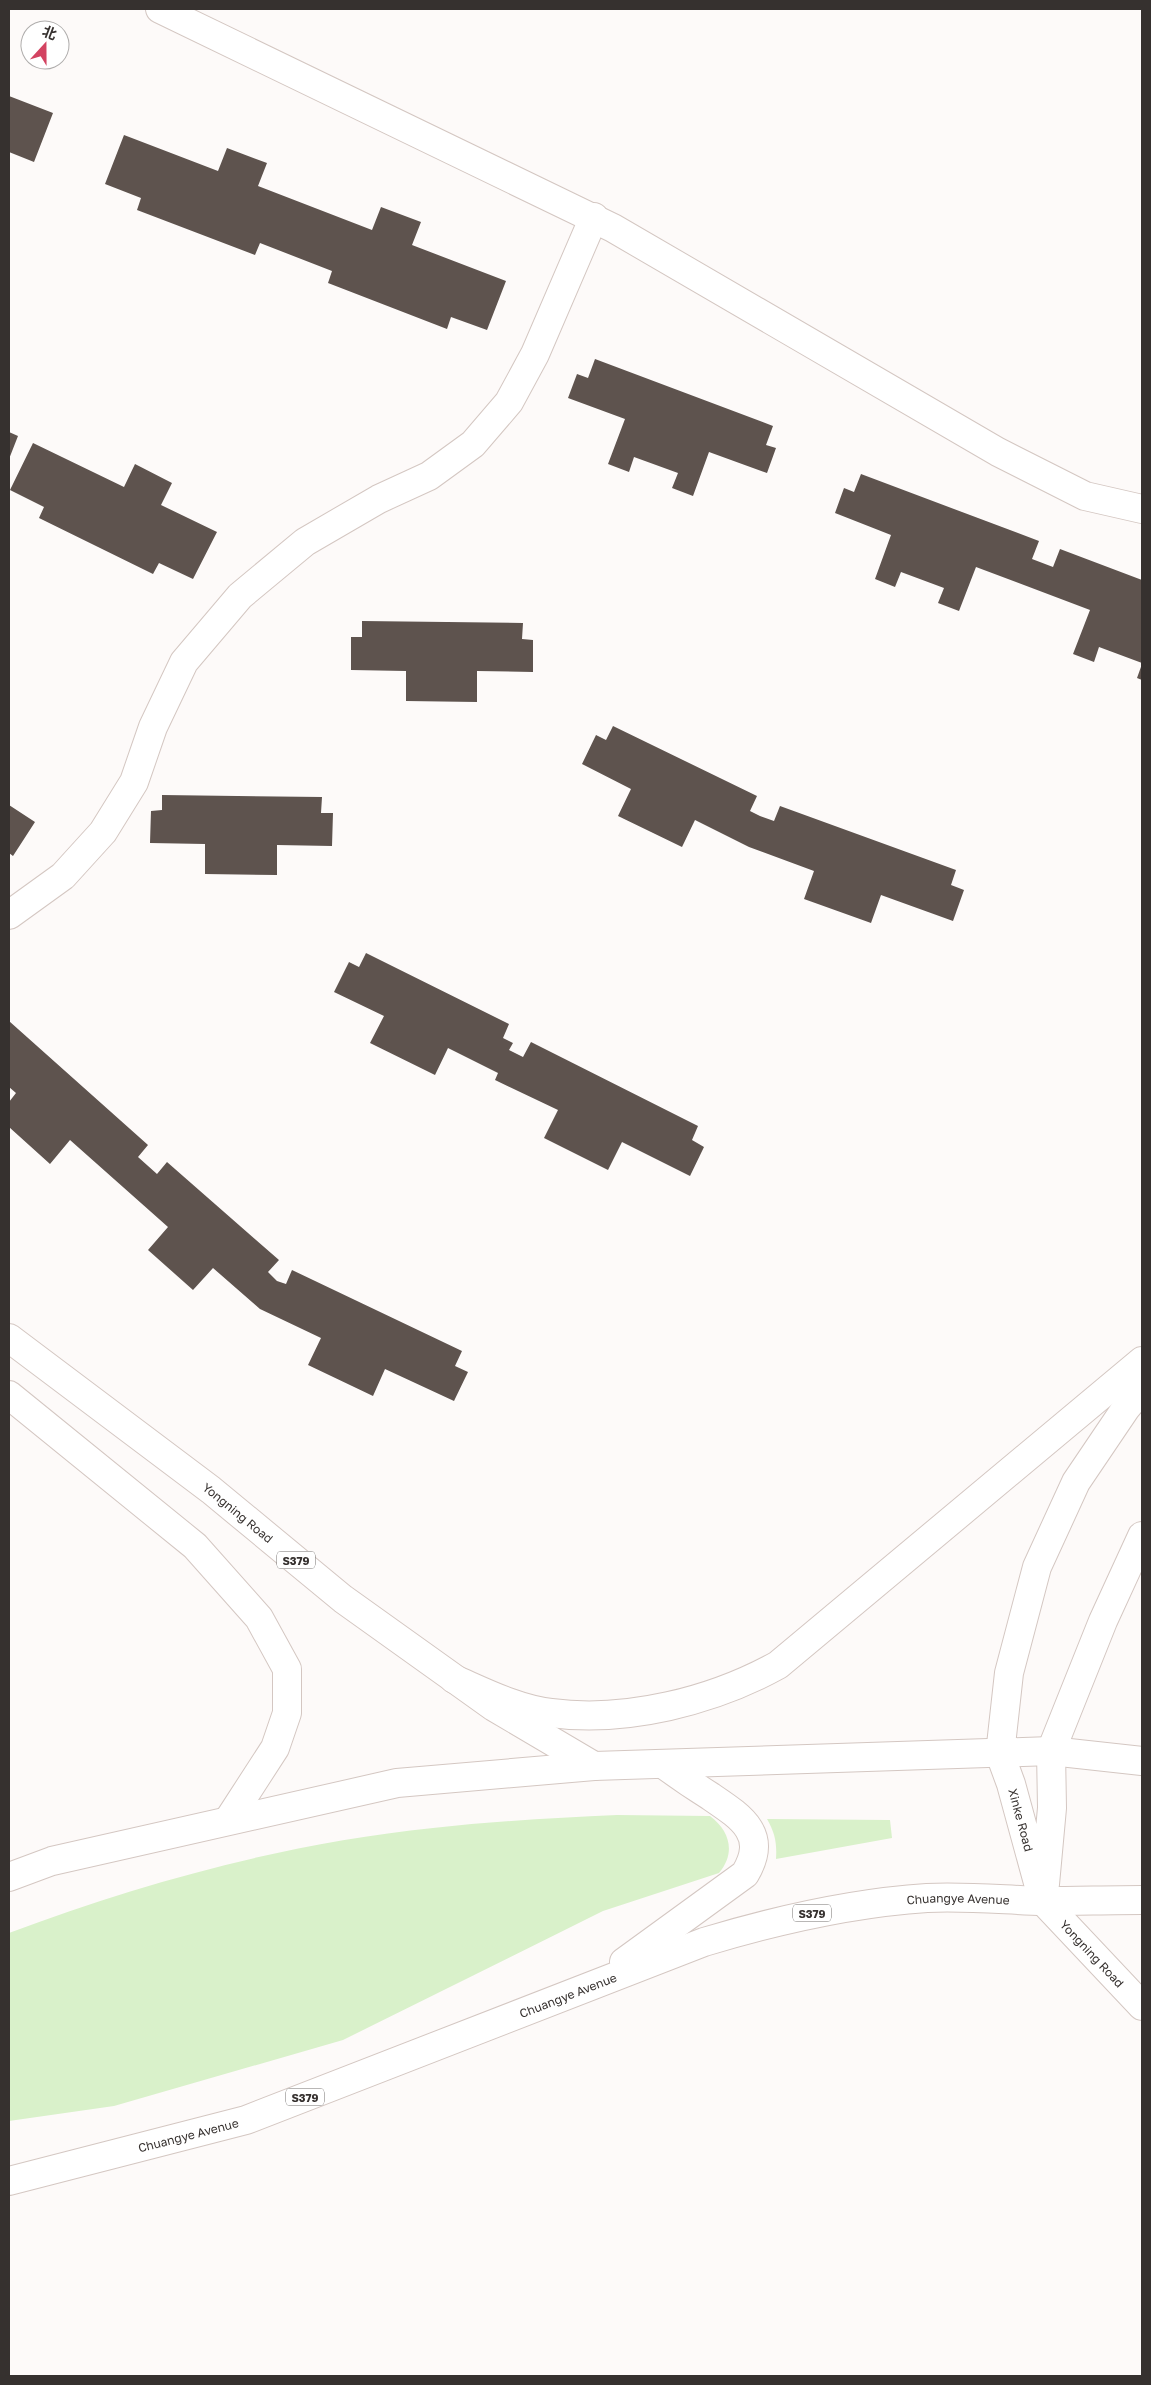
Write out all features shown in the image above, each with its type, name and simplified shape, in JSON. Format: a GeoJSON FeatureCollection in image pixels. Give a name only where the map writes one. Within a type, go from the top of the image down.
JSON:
{"type":"FeatureCollection","features":[{"type":"Feature","properties":{"kind":"main road"},"geometry":{"type":"LineString","coordinates":[[160,9],[594,217],[998,452],[1085,496],[1142,509]]}},
{"type":"Feature","properties":{"kind":"main road"},"geometry":{"type":"LineString","coordinates":[[9,915],[63,876],[103,832],[134,782],[153,727],[184,662],[240,596],[305,542],[379,499],[429,476],[473,444],[509,402],[536,354],[594,217]]}},
{"type":"Feature","properties":{"kind":"main road","name":"Yongning Road"},"geometry":{"type":"LineString","coordinates":[[9,1338],[211,1490],[343,1599],[494,1707],[594,1766]]}},
{"type":"Feature","properties":{"kind":"main road"},"geometry":{"type":"LineString","coordinates":[[454,1679],[499,1698],[550,1713],[585,1714],[628,1714],[711,1695],[747,1682],[778,1665],[1142,1361]]}},
{"type":"Feature","properties":{"kind":"main road","name":"Xinke Road"},"geometry":{"type":"LineString","coordinates":[[1043,1901],[1011,1784],[1000,1754],[1009,1673],[1036,1567],[1076,1482],[1126,1408],[1142,1388]]}},
{"type":"Feature","properties":{"kind":"main road"},"geometry":{"type":"LineString","coordinates":[[9,1395],[195,1546],[259,1618],[287,1669],[287,1713],[275,1748],[229,1819]]}},
{"type":"Feature","properties":{"kind":"main road","name":"Xinke Road"},"geometry":{"type":"LineString","coordinates":[[1043,1901],[1052,1808],[1051,1751],[1103,1620],[1142,1536]]}},
{"type":"Feature","properties":{"kind":"main road"},"geometry":{"type":"LineString","coordinates":[[9,1877],[52,1861],[229,1819],[396,1783],[594,1766],[1051,1751],[1142,1760]]}},
{"type":"Feature","properties":{"kind":"main road","name":"S379"},"geometry":{"type":"LineString","coordinates":[[592,1985],[745,1874],[752,1863],[755,1850],[753,1838],[741,1817],[662,1764]]}},
{"type":"Feature","properties":{"kind":"main road","name":"Chuangye Avenue"},"geometry":{"type":"LineString","coordinates":[[9,2181],[246,2120],[704,1942],[759,1925],[814,1912],[927,1898],[1043,1901],[1142,1900]]}},
{"type":"Feature","properties":{"kind":"main road","name":"Yongning Road"},"geometry":{"type":"LineString","coordinates":[[1043,1901],[1142,2006]]}},
{"type":"Feature","properties":{"kind":"green space"},"geometry":{"type":"Polygon","coordinates":[[[617,1815],[710,1816],[726,1835],[729,1850],[728,1858],[719,1873],[603,1911],[343,2040],[114,2106],[9,2121],[9,1933],[60,1914],[164,1881],[271,1854],[378,1835],[456,1826],[617,1815]]]}},
{"type":"Feature","properties":{"kind":"green space"},"geometry":{"type":"Polygon","coordinates":[[[767,1819],[890,1820],[892,1838],[776,1859],[775,1838],[767,1819]]]}},
{"type":"Feature","properties":{"kind":"building"},"geometry":{"type":"Polygon","coordinates":[[[9,96],[53,113],[34,162],[9,152],[9,96]]]}},
{"type":"Feature","properties":{"kind":"building"},"geometry":{"type":"Polygon","coordinates":[[[124,135],[218,171],[227,148],[267,163],[258,186],[372,230],[381,207],[421,222],[412,245],[506,281],[487,330],[451,317],[447,329],[328,283],[332,271],[260,243],[255,255],[137,210],[141,198],[105,184],[124,135]]]}},
{"type":"Feature","properties":{"kind":"building"},"geometry":{"type":"Polygon","coordinates":[[[595,359],[773,426],[766,445],[776,448],[767,473],[709,452],[693,496],[672,488],[678,473],[634,457],[629,472],[608,464],[625,419],[568,398],[577,374],[588,378],[595,359]]]}},
{"type":"Feature","properties":{"kind":"building"},"geometry":{"type":"Polygon","coordinates":[[[9,432],[18,436],[9,459],[9,432]]]}},
{"type":"Feature","properties":{"kind":"building"},"geometry":{"type":"Polygon","coordinates":[[[33,443],[124,487],[135,464],[172,483],[161,505],[217,532],[193,579],[159,563],[153,574],[39,518],[44,507],[10,490],[33,443]]]}},
{"type":"Feature","properties":{"kind":"building"},"geometry":{"type":"Polygon","coordinates":[[[861,474],[1039,541],[1032,559],[1053,567],[1060,549],[1142,580],[1142,663],[1099,647],[1094,662],[1073,654],[1090,610],[976,567],[959,611],[938,603],[944,588],[901,572],[895,587],[875,579],[891,535],[835,513],[844,488],[854,492],[861,474]]]}},
{"type":"Feature","properties":{"kind":"building"},"geometry":{"type":"Polygon","coordinates":[[[362,621],[523,623],[522,639],[533,640],[533,672],[477,671],[477,702],[406,701],[406,671],[351,670],[351,637],[362,637],[362,621]]]}},
{"type":"Feature","properties":{"kind":"building"},"geometry":{"type":"Polygon","coordinates":[[[1142,664],[1142,680],[1137,678],[1142,664]]]}},
{"type":"Feature","properties":{"kind":"building"},"geometry":{"type":"Polygon","coordinates":[[[613,726],[757,796],[750,811],[760,816],[774,821],[780,806],[956,870],[951,885],[964,890],[953,921],[881,895],[871,923],[804,899],[814,871],[749,847],[695,820],[682,847],[618,816],[631,789],[582,764],[596,735],[606,740],[613,726]]]}},
{"type":"Feature","properties":{"kind":"building"},"geometry":{"type":"Polygon","coordinates":[[[162,795],[322,797],[321,813],[333,813],[332,846],[277,845],[277,875],[205,874],[205,844],[150,843],[151,811],[162,810],[162,795]]]}},
{"type":"Feature","properties":{"kind":"building"},"geometry":{"type":"Polygon","coordinates":[[[9,805],[35,822],[13,856],[9,853],[9,805]]]}},
{"type":"Feature","properties":{"kind":"building"},"geometry":{"type":"Polygon","coordinates":[[[366,953],[509,1024],[503,1038],[513,1043],[509,1050],[523,1057],[531,1042],[698,1126],[692,1140],[704,1147],[690,1176],[622,1142],[608,1170],[544,1138],[558,1110],[495,1080],[498,1073],[448,1048],[435,1075],[370,1043],[384,1016],[334,992],[349,962],[359,967],[366,953]]]}},
{"type":"Feature","properties":{"kind":"building"},"geometry":{"type":"Polygon","coordinates":[[[9,1021],[148,1145],[138,1157],[157,1174],[167,1162],[279,1260],[268,1272],[277,1281],[286,1284],[292,1270],[462,1351],[455,1366],[468,1372],[454,1401],[385,1369],[373,1396],[308,1365],[321,1338],[260,1309],[213,1268],[193,1290],[148,1250],[168,1227],[70,1140],[50,1164],[9,1127],[9,1102],[16,1093],[9,1087],[9,1021]]]}}]}
